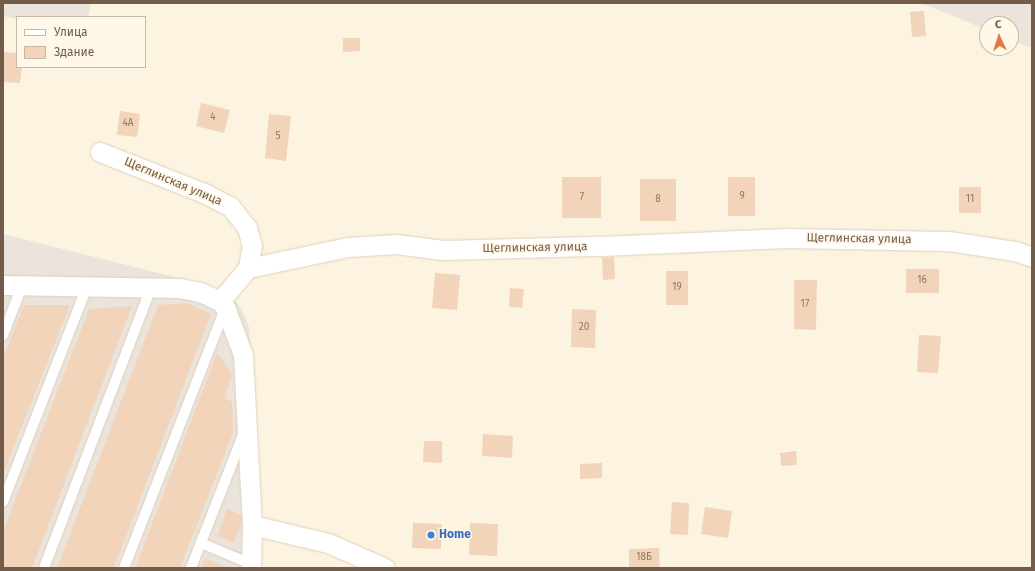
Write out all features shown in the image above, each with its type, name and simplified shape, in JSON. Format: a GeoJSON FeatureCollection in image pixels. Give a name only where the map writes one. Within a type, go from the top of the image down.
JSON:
{"type":"FeatureCollection","features":[{"type":"Feature","properties":{"kind":"street","name":"Щеглинская улица"},"geometry":{"type":"LineString","coordinates":[[100,152],[204,193],[230,206],[247,228],[252,245],[248,268],[348,247],[396,244],[443,250],[601,246],[786,238],[949,241],[1016,251],[1032,257]]}},
{"type":"Feature","properties":{"kind":"street"},"geometry":{"type":"LineString","coordinates":[[223,304],[248,268]]}},
{"type":"Feature","properties":{"kind":"street"},"geometry":{"type":"LineString","coordinates":[[3,285],[187,290],[200,292],[223,304],[243,355],[245,430],[252,525],[251,566]]}},
{"type":"Feature","properties":{"kind":"street"},"geometry":{"type":"LineString","coordinates":[[252,525],[328,542],[385,568]]}},
{"type":"Feature","properties":{"kind":"lane"},"geometry":{"type":"LineString","coordinates":[[3,335],[22,286]]}},
{"type":"Feature","properties":{"kind":"lane"},"geometry":{"type":"LineString","coordinates":[[3,502],[87,287]]}},
{"type":"Feature","properties":{"kind":"lane"},"geometry":{"type":"LineString","coordinates":[[44,568],[151,288]]}},
{"type":"Feature","properties":{"kind":"lane"},"geometry":{"type":"LineString","coordinates":[[124,568],[223,304]]}},
{"type":"Feature","properties":{"kind":"lane"},"geometry":{"type":"LineString","coordinates":[[191,568],[245,430]]}},
{"type":"Feature","properties":{"kind":"lane"},"geometry":{"type":"LineString","coordinates":[[201,543],[251,566]]}},
{"type":"Feature","properties":{"kind":"shaded area"},"geometry":{"type":"Polygon","coordinates":[[[3,3],[91,3],[88,16],[16,16],[16,19],[3,16],[3,3]]]}},
{"type":"Feature","properties":{"kind":"shaded area"},"geometry":{"type":"Polygon","coordinates":[[[921,3],[1032,3],[1032,48],[1019,43],[1019,16],[979,16],[979,27],[921,3]]]}},
{"type":"Feature","properties":{"kind":"shaded area"},"geometry":{"type":"Polygon","coordinates":[[[3,234],[190,281],[230,295],[241,308],[249,327],[254,389],[260,568],[3,568],[3,234]]]}},
{"type":"Feature","properties":{"kind":"building"},"geometry":{"type":"Polygon","coordinates":[[[924,11],[926,36],[912,37],[910,12],[924,11]]]}},
{"type":"Feature","properties":{"kind":"building"},"geometry":{"type":"Polygon","coordinates":[[[343,38],[360,38],[360,51],[343,52],[343,38]]]}},
{"type":"Feature","properties":{"kind":"building"},"geometry":{"type":"Polygon","coordinates":[[[3,52],[16,53],[16,68],[22,68],[20,83],[3,82],[3,52]]]}},
{"type":"Feature","properties":{"kind":"building"},"geometry":{"type":"Polygon","coordinates":[[[201,103],[230,110],[224,133],[196,126],[201,103]]]}},
{"type":"Feature","properties":{"kind":"building"},"geometry":{"type":"Polygon","coordinates":[[[120,111],[140,114],[137,137],[117,135],[120,111]]]}},
{"type":"Feature","properties":{"kind":"building"},"geometry":{"type":"Polygon","coordinates":[[[269,114],[291,116],[286,161],[265,158],[269,114]]]}},
{"type":"Feature","properties":{"kind":"building"},"geometry":{"type":"Polygon","coordinates":[[[562,177],[601,177],[601,218],[562,218],[562,177]]]}},
{"type":"Feature","properties":{"kind":"building"},"geometry":{"type":"Polygon","coordinates":[[[728,177],[755,177],[755,216],[728,216],[728,177]]]}},
{"type":"Feature","properties":{"kind":"building"},"geometry":{"type":"Polygon","coordinates":[[[640,179],[676,179],[676,221],[640,221],[640,179]]]}},
{"type":"Feature","properties":{"kind":"building"},"geometry":{"type":"Polygon","coordinates":[[[959,187],[981,187],[981,213],[959,213],[959,187]]]}},
{"type":"Feature","properties":{"kind":"building"},"geometry":{"type":"Polygon","coordinates":[[[614,257],[615,279],[603,280],[602,258],[614,257]]]}},
{"type":"Feature","properties":{"kind":"building"},"geometry":{"type":"Polygon","coordinates":[[[906,269],[939,269],[939,293],[906,293],[906,269]]]}},
{"type":"Feature","properties":{"kind":"building"},"geometry":{"type":"Polygon","coordinates":[[[666,271],[688,271],[688,305],[666,305],[666,271]]]}},
{"type":"Feature","properties":{"kind":"building"},"geometry":{"type":"Polygon","coordinates":[[[435,273],[460,275],[457,310],[432,308],[435,273]]]}},
{"type":"Feature","properties":{"kind":"building"},"geometry":{"type":"Polygon","coordinates":[[[794,280],[817,280],[816,330],[794,329],[794,280]]]}},
{"type":"Feature","properties":{"kind":"building"},"geometry":{"type":"Polygon","coordinates":[[[510,288],[524,289],[522,308],[509,307],[510,288]]]}},
{"type":"Feature","properties":{"kind":"building"},"geometry":{"type":"Polygon","coordinates":[[[187,303],[211,314],[114,568],[57,568],[158,305],[187,303]]]}},
{"type":"Feature","properties":{"kind":"building"},"geometry":{"type":"Polygon","coordinates":[[[24,305],[70,305],[3,474],[3,358],[24,305]]]}},
{"type":"Feature","properties":{"kind":"building"},"geometry":{"type":"Polygon","coordinates":[[[132,306],[32,568],[3,568],[3,531],[89,309],[132,306]]]}},
{"type":"Feature","properties":{"kind":"building"},"geometry":{"type":"Polygon","coordinates":[[[572,309],[596,310],[595,348],[571,347],[572,309]]]}},
{"type":"Feature","properties":{"kind":"building"},"geometry":{"type":"Polygon","coordinates":[[[919,335],[941,336],[938,373],[917,372],[919,335]]]}},
{"type":"Feature","properties":{"kind":"building"},"geometry":{"type":"Polygon","coordinates":[[[217,353],[232,374],[225,398],[232,402],[233,433],[180,568],[135,568],[217,353]]]}},
{"type":"Feature","properties":{"kind":"building"},"geometry":{"type":"Polygon","coordinates":[[[483,434],[513,436],[512,458],[482,456],[483,434]]]}},
{"type":"Feature","properties":{"kind":"building"},"geometry":{"type":"Polygon","coordinates":[[[424,441],[442,441],[442,463],[423,462],[424,441]]]}},
{"type":"Feature","properties":{"kind":"building"},"geometry":{"type":"Polygon","coordinates":[[[796,451],[797,465],[781,466],[780,453],[796,451]]]}},
{"type":"Feature","properties":{"kind":"building"},"geometry":{"type":"Polygon","coordinates":[[[602,463],[602,478],[580,479],[580,464],[602,463]]]}},
{"type":"Feature","properties":{"kind":"building"},"geometry":{"type":"Polygon","coordinates":[[[672,502],[689,503],[688,535],[670,534],[672,502]]]}},
{"type":"Feature","properties":{"kind":"building"},"geometry":{"type":"Polygon","coordinates":[[[705,507],[732,511],[728,538],[701,534],[705,507]]]}},
{"type":"Feature","properties":{"kind":"building"},"geometry":{"type":"Polygon","coordinates":[[[227,509],[244,516],[234,543],[217,536],[227,509]]]}},
{"type":"Feature","properties":{"kind":"building"},"geometry":{"type":"Polygon","coordinates":[[[413,523],[442,524],[441,549],[412,548],[413,523]]]}},
{"type":"Feature","properties":{"kind":"building"},"geometry":{"type":"Polygon","coordinates":[[[470,523],[498,524],[497,556],[469,555],[470,523]]]}},
{"type":"Feature","properties":{"kind":"building"},"geometry":{"type":"Polygon","coordinates":[[[659,548],[660,568],[629,568],[629,549],[659,548]]]}},
{"type":"Feature","properties":{"kind":"building"},"geometry":{"type":"Polygon","coordinates":[[[205,558],[227,568],[201,568],[205,558]]]}},
{"type":"Feature","properties":{"kind":"place","name":"Home"},"geometry":{"type":"Point","coordinates":[431,535]}}]}
